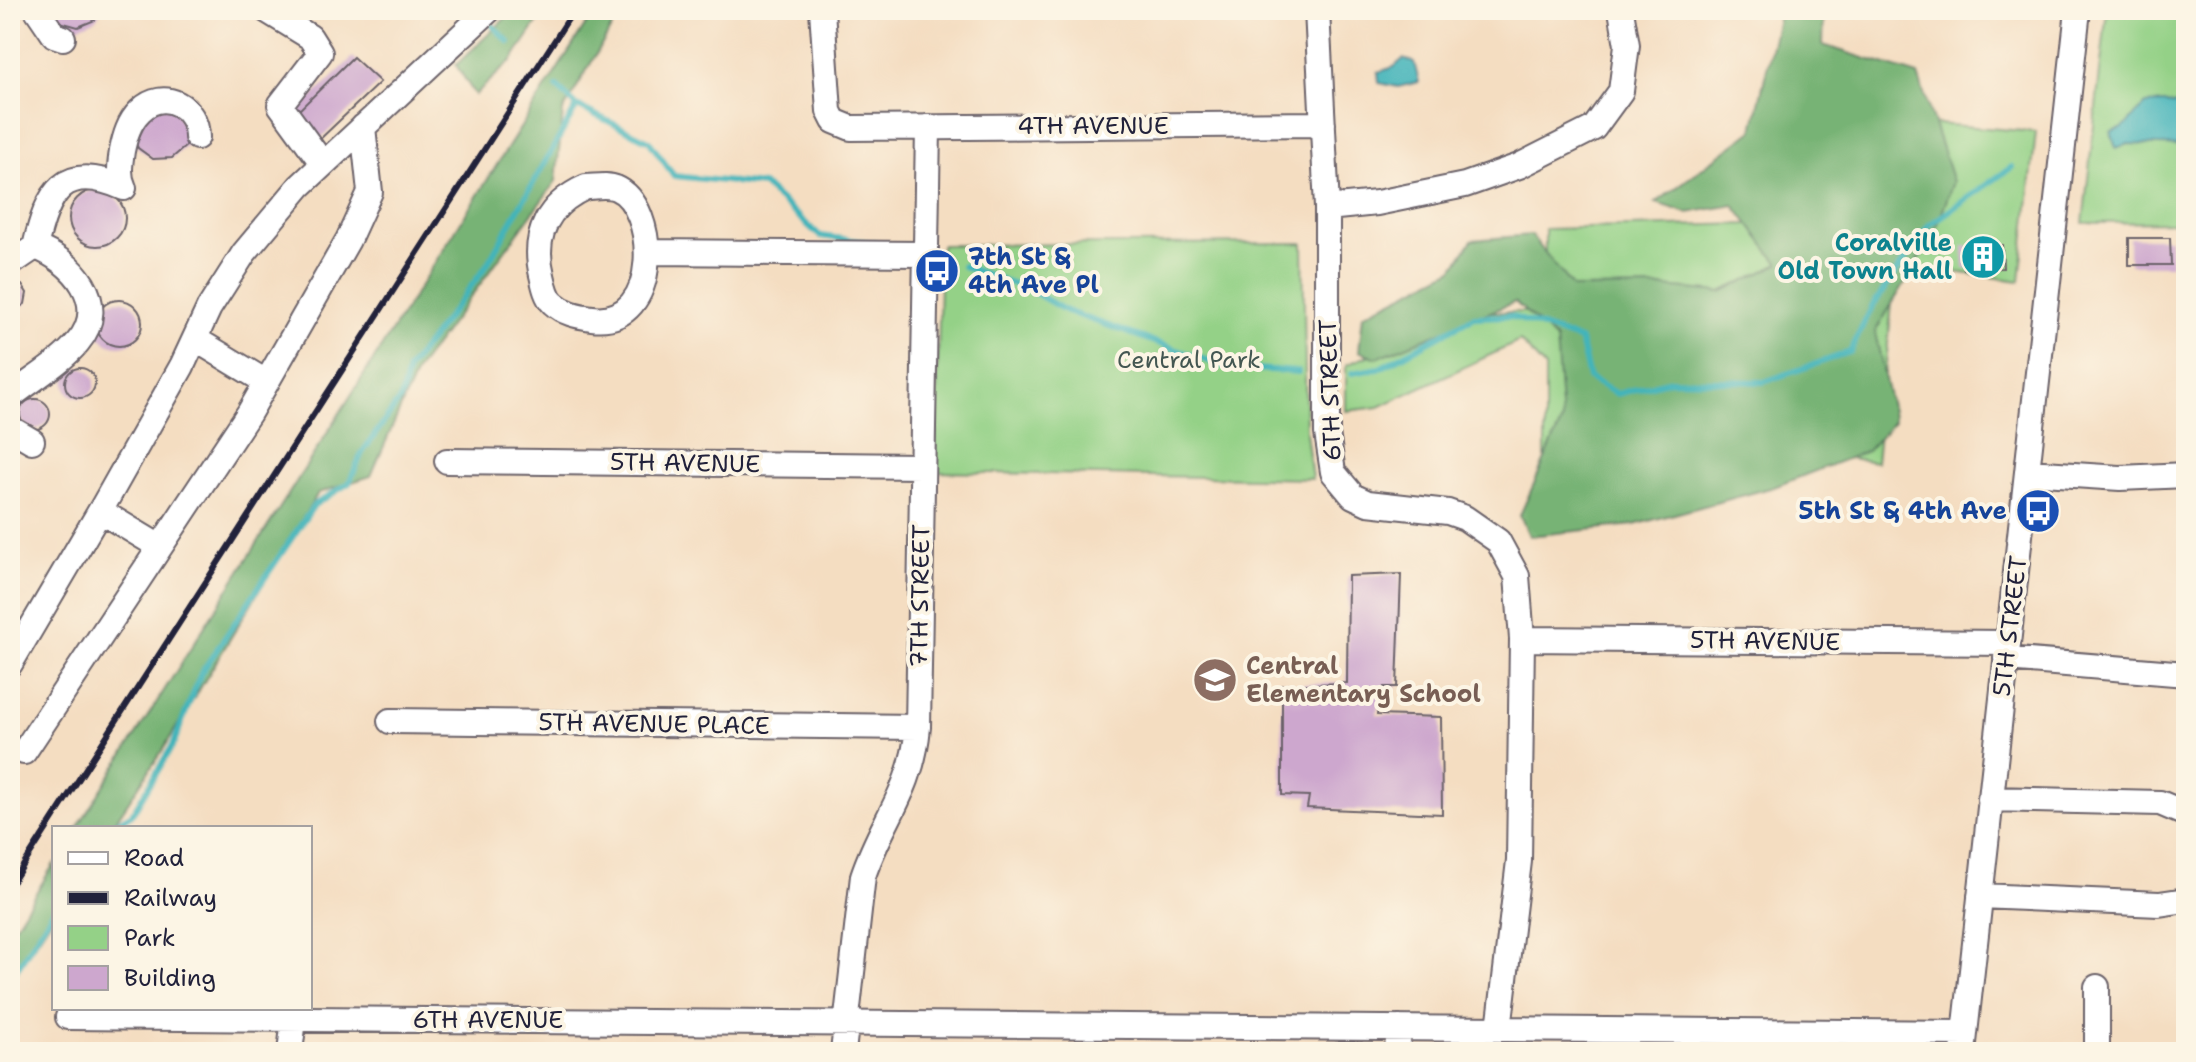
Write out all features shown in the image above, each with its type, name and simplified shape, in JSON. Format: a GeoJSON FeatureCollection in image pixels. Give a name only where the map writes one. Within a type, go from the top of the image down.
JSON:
{"type":"FeatureCollection","features":[{"type":"Feature","properties":{"kind":"street"},"geometry":{"type":"LineString","coordinates":[[37,10],[54,35],[63,38]]}},
{"type":"Feature","properties":{"kind":"street"},"geometry":{"type":"LineString","coordinates":[[266,10],[310,37],[320,53],[280,105],[323,164]]}},
{"type":"Feature","properties":{"kind":"street"},"geometry":{"type":"LineString","coordinates":[[10,664],[100,511],[244,253],[323,164],[489,10]]}},
{"type":"Feature","properties":{"kind":"street","name":"4TH AVENUE"},"geometry":{"type":"LineString","coordinates":[[822,10],[829,111],[842,126],[1323,124]]}},
{"type":"Feature","properties":{"kind":"street","name":"6TH STREET"},"geometry":{"type":"LineString","coordinates":[[1317,10],[1327,208],[1327,433],[1333,472],[1353,496],[1368,503],[1448,512],[1484,528],[1509,556],[1517,576],[1522,639],[1519,861],[1499,1029]]}},
{"type":"Feature","properties":{"kind":"street"},"geometry":{"type":"LineString","coordinates":[[1327,208],[1377,203],[1465,185],[1532,160],[1594,128],[1621,91],[1627,45],[1621,10]]}},
{"type":"Feature","properties":{"kind":"street","name":"5TH STREET"},"geometry":{"type":"LineString","coordinates":[[1964,1043],[2078,10]]}},
{"type":"Feature","properties":{"kind":"street"},"geometry":{"type":"LineString","coordinates":[[10,264],[35,247],[49,203],[57,189],[69,180],[96,177],[124,188],[120,179],[123,146],[129,125],[142,108],[159,101],[173,101],[186,107],[193,116],[197,137]]}},
{"type":"Feature","properties":{"kind":"street"},"geometry":{"type":"LineString","coordinates":[[24,752],[266,382],[348,240],[370,192],[363,127]]}},
{"type":"Feature","properties":{"kind":"street","name":"7TH STREET"},"geometry":{"type":"LineString","coordinates":[[843,1052],[863,876],[870,853],[907,784],[918,727],[928,127]]}},
{"type":"Feature","properties":{"kind":"street"},"geometry":{"type":"LineString","coordinates":[[586,187],[615,188],[636,208],[649,252],[638,295],[630,310],[617,317],[600,319],[568,312],[549,299],[537,241],[566,196],[586,187]]}},
{"type":"Feature","properties":{"kind":"street"},"geometry":{"type":"LineString","coordinates":[[10,397],[79,342],[89,320],[88,291],[72,268],[51,253],[35,247]]}},
{"type":"Feature","properties":{"kind":"street"},"geometry":{"type":"LineString","coordinates":[[649,252],[926,254]]}},
{"type":"Feature","properties":{"kind":"street"},"geometry":{"type":"LineString","coordinates":[[195,339],[266,382]]}},
{"type":"Feature","properties":{"kind":"street"},"geometry":{"type":"LineString","coordinates":[[10,428],[32,441]]}},
{"type":"Feature","properties":{"kind":"street","name":"5TH AVENUE"},"geometry":{"type":"LineString","coordinates":[[447,461],[922,466]]}},
{"type":"Feature","properties":{"kind":"street"},"geometry":{"type":"LineString","coordinates":[[2028,472],[2120,478],[2186,475]]}},
{"type":"Feature","properties":{"kind":"street"},"geometry":{"type":"LineString","coordinates":[[100,511],[160,547]]}},
{"type":"Feature","properties":{"kind":"street","name":"5TH AVENUE"},"geometry":{"type":"LineString","coordinates":[[1522,639],[2007,651],[2186,674]]}},
{"type":"Feature","properties":{"kind":"street","name":"5TH AVENUE PLACE"},"geometry":{"type":"LineString","coordinates":[[390,721],[918,727]]}},
{"type":"Feature","properties":{"kind":"street"},"geometry":{"type":"LineString","coordinates":[[1990,799],[2160,803],[2186,814]]}},
{"type":"Feature","properties":{"kind":"street"},"geometry":{"type":"LineString","coordinates":[[1980,896],[2159,904],[2186,900]]}},
{"type":"Feature","properties":{"kind":"street"},"geometry":{"type":"LineString","coordinates":[[2097,987],[2097,1052]]}},
{"type":"Feature","properties":{"kind":"street","name":"6TH AVENUE"},"geometry":{"type":"LineString","coordinates":[[68,1017],[846,1023],[1398,1040],[1499,1029],[1964,1043]]}},
{"type":"Feature","properties":{"kind":"street"},"geometry":{"type":"LineString","coordinates":[[290,1052],[294,1019]]}},
{"type":"Feature","properties":{"kind":"green space"},"geometry":{"type":"Polygon","coordinates":[[[514,10],[546,10],[512,60],[475,95],[456,65],[514,10]]]}},
{"type":"Feature","properties":{"kind":"green space"},"geometry":{"type":"Polygon","coordinates":[[[595,10],[622,10],[563,111],[556,181],[417,370],[371,476],[318,493],[164,748],[112,826],[78,826],[595,10]]]}},
{"type":"Feature","properties":{"kind":"green space"},"geometry":{"type":"Polygon","coordinates":[[[1780,10],[1824,10],[1823,45],[1918,75],[1953,182],[1934,235],[1875,332],[1894,421],[1867,451],[1774,487],[1634,525],[1529,536],[1520,515],[1562,421],[1556,340],[1515,302],[1377,358],[1359,351],[1363,315],[1453,269],[1472,240],[1531,235],[1573,288],[1664,287],[1721,292],[1779,264],[1734,205],[1687,213],[1656,203],[1753,130],[1780,10]]]}},
{"type":"Feature","properties":{"kind":"green space"},"geometry":{"type":"Polygon","coordinates":[[[2107,10],[2186,10],[2186,222],[2083,223],[2107,10]]]}},
{"type":"Feature","properties":{"kind":"green space"},"geometry":{"type":"Polygon","coordinates":[[[1763,110],[2036,132],[2020,281],[1896,264],[1876,462],[1830,455],[1545,459],[1545,368],[1520,341],[1379,407],[1346,411],[1346,365],[1471,312],[1545,312],[1545,229],[1751,224],[1763,110]]]}},
{"type":"Feature","properties":{"kind":"green space","name":"Central Park"},"geometry":{"type":"Polygon","coordinates":[[[1303,243],[1306,433],[1312,479],[935,472],[941,245],[1303,243]]]}},
{"type":"Feature","properties":{"kind":"green space"},"geometry":{"type":"Polygon","coordinates":[[[52,867],[52,918],[10,981],[10,934],[52,867]]]}},
{"type":"Feature","properties":{"kind":"water"},"geometry":{"type":"Polygon","coordinates":[[[1403,59],[1414,62],[1419,82],[1398,87],[1379,83],[1378,72],[1394,67],[1403,59]]]}},
{"type":"Feature","properties":{"kind":"water"},"geometry":{"type":"Polygon","coordinates":[[[2146,104],[2186,106],[2186,146],[2128,144],[2116,148],[2111,132],[2123,128],[2146,104]]]}},
{"type":"Feature","properties":{"kind":"building"},"geometry":{"type":"Polygon","coordinates":[[[51,10],[102,10],[95,20],[78,27],[60,22],[51,10]]]}},
{"type":"Feature","properties":{"kind":"building"},"geometry":{"type":"Polygon","coordinates":[[[353,57],[380,82],[318,141],[295,114],[353,57]]]}},
{"type":"Feature","properties":{"kind":"building"},"geometry":{"type":"Polygon","coordinates":[[[172,106],[189,137],[186,146],[172,158],[153,159],[138,148],[134,140],[146,108],[172,106]]]}},
{"type":"Feature","properties":{"kind":"building"},"geometry":{"type":"Polygon","coordinates":[[[97,190],[116,199],[125,218],[116,237],[97,246],[78,237],[69,218],[78,199],[97,190]]]}},
{"type":"Feature","properties":{"kind":"building"},"geometry":{"type":"Polygon","coordinates":[[[2129,238],[2170,238],[2171,265],[2129,265],[2129,238]]]}},
{"type":"Feature","properties":{"kind":"building","name":"Coralville Old Town Hall"},"geometry":{"type":"Polygon","coordinates":[[[2002,245],[2003,268],[1964,269],[1963,246],[2002,245]]]}},
{"type":"Feature","properties":{"kind":"building"},"geometry":{"type":"Polygon","coordinates":[[[10,281],[22,285],[27,293],[25,304],[12,312],[10,281]]]}},
{"type":"Feature","properties":{"kind":"building"},"geometry":{"type":"Polygon","coordinates":[[[119,300],[135,307],[142,323],[135,339],[119,346],[103,339],[96,323],[103,307],[119,300]]]}},
{"type":"Feature","properties":{"kind":"building"},"geometry":{"type":"Polygon","coordinates":[[[80,368],[91,372],[95,383],[91,394],[80,398],[69,394],[65,383],[69,372],[80,368]]]}},
{"type":"Feature","properties":{"kind":"building"},"geometry":{"type":"Polygon","coordinates":[[[35,399],[46,403],[50,414],[46,425],[35,429],[24,425],[20,414],[24,403],[35,399]]]}},
{"type":"Feature","properties":{"kind":"building","name":"Central Elementary School"},"geometry":{"type":"Polygon","coordinates":[[[1401,574],[1397,687],[1384,687],[1384,705],[1378,705],[1377,715],[1441,717],[1442,814],[1307,808],[1309,796],[1282,795],[1282,685],[1347,683],[1348,576],[1401,574]]]}},
{"type":"Feature","properties":{"kind":"waterway"},"geometry":{"type":"LineString","coordinates":[[492,25],[509,42]]}},
{"type":"Feature","properties":{"kind":"waterway"},"geometry":{"type":"LineString","coordinates":[[557,87],[577,106],[649,141],[674,176],[763,185],[820,236],[874,243]]}},
{"type":"Feature","properties":{"kind":"waterway"},"geometry":{"type":"LineString","coordinates":[[111,826],[132,814],[173,745],[201,673],[314,505],[349,483],[362,453],[401,398],[408,369],[485,268],[577,106]]}},
{"type":"Feature","properties":{"kind":"waterway"},"geometry":{"type":"LineString","coordinates":[[1352,373],[1380,368],[1474,317],[1510,316],[1580,340],[1589,378],[1617,394],[1671,380],[1764,382],[1850,352],[1872,307],[1929,225],[2012,167]]}},
{"type":"Feature","properties":{"kind":"waterway"},"geometry":{"type":"LineString","coordinates":[[963,266],[1028,289],[1066,311],[1226,367],[1298,372]]}},
{"type":"Feature","properties":{"kind":"waterway"},"geometry":{"type":"LineString","coordinates":[[10,980],[52,912]]}},
{"type":"Feature","properties":{"kind":"railway"},"geometry":{"type":"LineString","coordinates":[[10,886],[574,10]]}},
{"type":"Feature","properties":{"kind":"place","name":"Coralville Old Town Hall"},"geometry":{"type":"Point","coordinates":[1983,257]}},
{"type":"Feature","properties":{"kind":"place","name":"7th St & 4th Ave Pl"},"geometry":{"type":"Point","coordinates":[937,271]}},
{"type":"Feature","properties":{"kind":"place","name":"5th St & 4th Ave"},"geometry":{"type":"Point","coordinates":[2038,511]}},
{"type":"Feature","properties":{"kind":"place","name":"Central Elementary School"},"geometry":{"type":"Point","coordinates":[1215,680]}}]}
